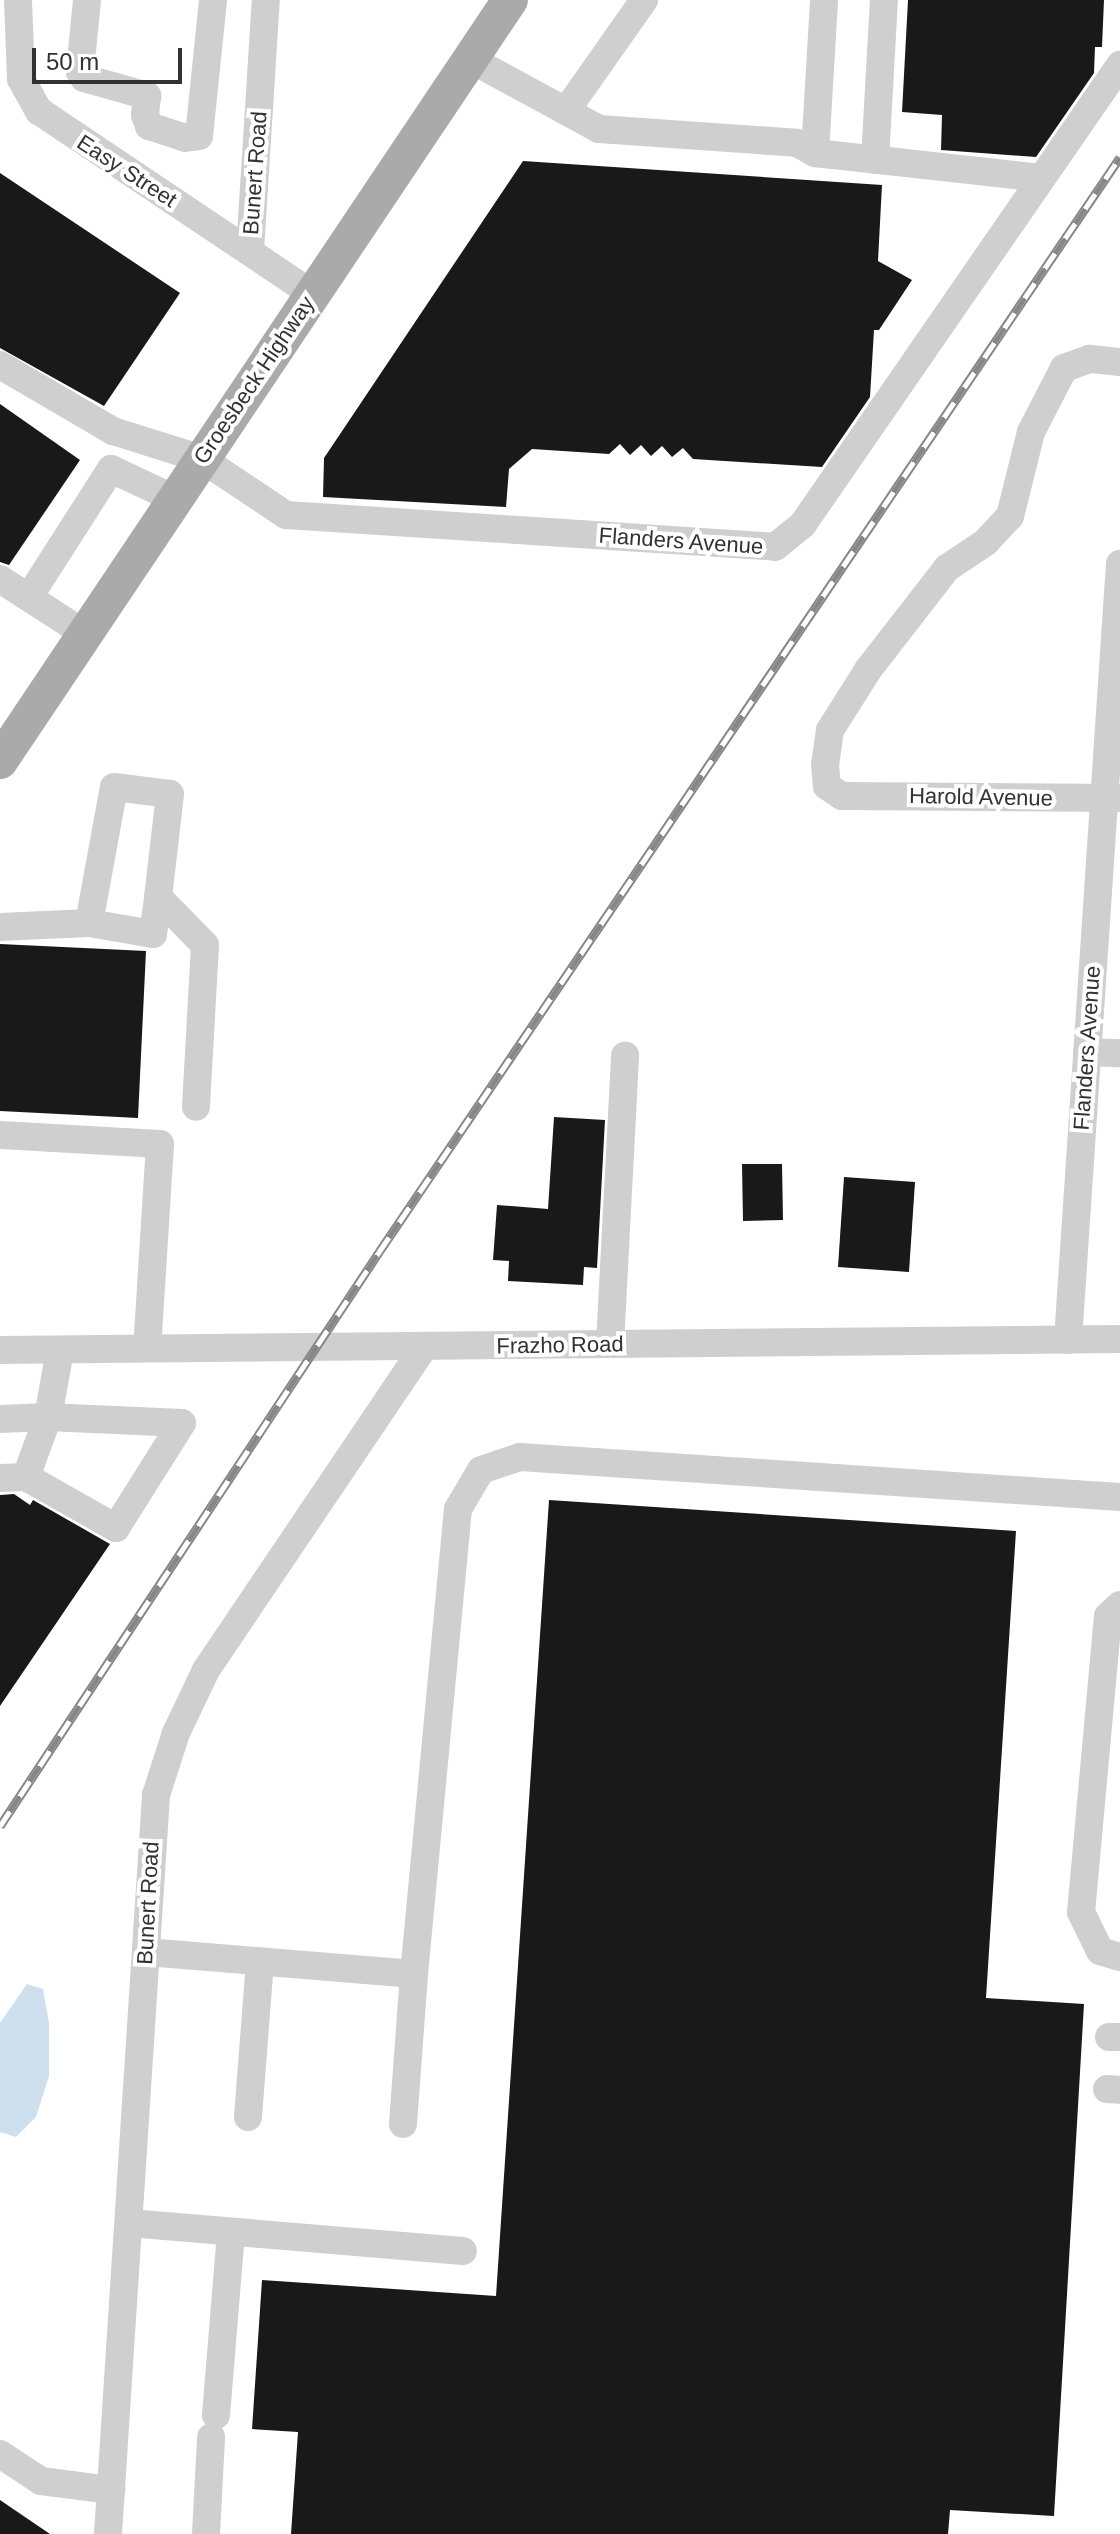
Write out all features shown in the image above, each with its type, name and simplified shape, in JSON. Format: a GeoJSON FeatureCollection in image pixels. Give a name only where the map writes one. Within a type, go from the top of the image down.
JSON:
{"type":"FeatureCollection","features":[{"type":"Feature","properties":{"kind":"main road","name":"Groesbeck Highway"},"geometry":{"type":"LineString","coordinates":[[0,761],[510,0]]}},
{"type":"Feature","properties":{"kind":"street","name":"Easy Street"},"geometry":{"type":"LineString","coordinates":[[18,0],[21,79],[39,111],[312,294]]}},
{"type":"Feature","properties":{"kind":"street"},"geometry":{"type":"LineString","coordinates":[[87,0],[80,72],[84,78],[147,96],[145,115],[149,126],[185,138],[199,136],[213,0]]}},
{"type":"Feature","properties":{"kind":"street","name":"Bunert Road"},"geometry":{"type":"LineString","coordinates":[[250,251],[266,0]]}},
{"type":"Feature","properties":{"kind":"street"},"geometry":{"type":"LineString","coordinates":[[566,111],[644,0]]}},
{"type":"Feature","properties":{"kind":"street"},"geometry":{"type":"LineString","coordinates":[[815,153],[824,0]]}},
{"type":"Feature","properties":{"kind":"street"},"geometry":{"type":"LineString","coordinates":[[875,160],[884,0]]}},
{"type":"Feature","properties":{"kind":"street"},"geometry":{"type":"LineString","coordinates":[[470,59],[599,129],[797,143],[815,153],[1042,178]]}},
{"type":"Feature","properties":{"kind":"street","name":"Flanders Avenue"},"geometry":{"type":"LineString","coordinates":[[0,365],[113,431],[202,459],[286,515],[775,547],[803,524],[1120,65]]}},
{"type":"Feature","properties":{"kind":"street","name":"Harold Avenue"},"geometry":{"type":"LineString","coordinates":[[1112,798],[842,796],[827,786],[825,764],[830,730],[860,682],[947,568],[986,542],[1010,516],[1031,432],[1064,368],[1089,359],[1120,362]]}},
{"type":"Feature","properties":{"kind":"street"},"geometry":{"type":"LineString","coordinates":[[29,597],[111,469],[175,499]]}},
{"type":"Feature","properties":{"kind":"street","name":"Flanders Avenue"},"geometry":{"type":"LineString","coordinates":[[1068,1340],[1087,1052],[1112,798],[1120,564]]}},
{"type":"Feature","properties":{"kind":"street"},"geometry":{"type":"LineString","coordinates":[[0,579],[85,634]]}},
{"type":"Feature","properties":{"kind":"street"},"geometry":{"type":"LineString","coordinates":[[0,927],[89,923],[153,934],[170,794],[114,787],[89,923]]}},
{"type":"Feature","properties":{"kind":"street"},"geometry":{"type":"LineString","coordinates":[[158,897],[205,945],[196,1107]]}},
{"type":"Feature","properties":{"kind":"street"},"geometry":{"type":"LineString","coordinates":[[1087,1052],[1120,1053]]}},
{"type":"Feature","properties":{"kind":"street"},"geometry":{"type":"LineString","coordinates":[[610,1344],[625,1055]]}},
{"type":"Feature","properties":{"kind":"street"},"geometry":{"type":"LineString","coordinates":[[0,1135],[160,1144],[147,1348]]}},
{"type":"Feature","properties":{"kind":"street","name":"Frazho Road"},"geometry":{"type":"LineString","coordinates":[[0,1350],[1120,1339]]}},
{"type":"Feature","properties":{"kind":"street","name":"Bunert Road"},"geometry":{"type":"LineString","coordinates":[[108,2534],[156,1795],[186,1708],[206,1670],[423,1348]]}},
{"type":"Feature","properties":{"kind":"street"},"geometry":{"type":"LineString","coordinates":[[0,1419],[48,1417],[182,1423],[116,1528],[13,1477],[48,1417],[60,1350]]}},
{"type":"Feature","properties":{"kind":"street"},"geometry":{"type":"LineString","coordinates":[[403,2124],[414,1974],[458,1509],[481,1470],[520,1457],[1120,1497]]}},
{"type":"Feature","properties":{"kind":"street"},"geometry":{"type":"LineString","coordinates":[[1120,1605],[1108,1616],[1081,1912],[1100,1951],[1120,1957]]}},
{"type":"Feature","properties":{"kind":"street"},"geometry":{"type":"LineString","coordinates":[[146,1952],[414,1974]]}},
{"type":"Feature","properties":{"kind":"street"},"geometry":{"type":"LineString","coordinates":[[248,2117],[260,1961]]}},
{"type":"Feature","properties":{"kind":"street"},"geometry":{"type":"LineString","coordinates":[[129,2223],[463,2251]]}},
{"type":"Feature","properties":{"kind":"street"},"geometry":{"type":"LineString","coordinates":[[206,2534],[231,2233]]}},
{"type":"Feature","properties":{"kind":"street"},"geometry":{"type":"LineString","coordinates":[[0,2454],[41,2481],[111,2490]]}},
{"type":"Feature","properties":{"kind":"water"},"geometry":{"type":"Polygon","coordinates":[[[27,1984],[43,1989],[49,2023],[49,2076],[36,2117],[16,2137],[0,2132],[0,2023],[27,1984]]]}},
{"type":"Feature","properties":{"kind":"building"},"geometry":{"type":"Polygon","coordinates":[[[908,0],[1104,0],[1102,47],[1095,47],[1094,73],[1036,157],[941,150],[942,115],[902,112],[908,0]]]}},
{"type":"Feature","properties":{"kind":"building"},"geometry":{"type":"Polygon","coordinates":[[[523,161],[882,185],[878,261],[912,280],[879,330],[874,330],[870,397],[822,467],[693,459],[683,448],[672,457],[662,446],[651,456],[641,445],[630,455],[620,444],[609,454],[532,449],[509,469],[506,507],[323,497],[324,458],[523,161]]]}},
{"type":"Feature","properties":{"kind":"building"},"geometry":{"type":"Polygon","coordinates":[[[0,173],[180,293],[104,406],[0,348],[0,173]]]}},
{"type":"Feature","properties":{"kind":"building"},"geometry":{"type":"Polygon","coordinates":[[[0,404],[80,460],[9,565],[0,562],[0,404]]]}},
{"type":"Feature","properties":{"kind":"building"},"geometry":{"type":"Polygon","coordinates":[[[0,944],[146,951],[138,1118],[0,1111],[0,944]]]}},
{"type":"Feature","properties":{"kind":"building"},"geometry":{"type":"Polygon","coordinates":[[[554,1117],[605,1120],[597,1268],[584,1267],[583,1285],[508,1281],[509,1261],[493,1260],[497,1205],[548,1209],[554,1117]]]}},
{"type":"Feature","properties":{"kind":"building"},"geometry":{"type":"Polygon","coordinates":[[[742,1164],[782,1164],[783,1220],[743,1221],[742,1164]]]}},
{"type":"Feature","properties":{"kind":"building"},"geometry":{"type":"Polygon","coordinates":[[[844,1177],[915,1182],[909,1272],[838,1267],[844,1177]]]}},
{"type":"Feature","properties":{"kind":"building"},"geometry":{"type":"Polygon","coordinates":[[[14,1494],[30,1505],[33,1500],[110,1544],[0,1706],[0,1495],[14,1494]]]}},
{"type":"Feature","properties":{"kind":"building"},"geometry":{"type":"Polygon","coordinates":[[[549,1500],[1016,1531],[986,1998],[1084,2004],[1054,2516],[950,2510],[948,2534],[291,2534],[298,2432],[252,2429],[262,2280],[496,2296],[549,1500]]]}},
{"type":"Feature","properties":{"kind":"building"},"geometry":{"type":"Polygon","coordinates":[[[0,2500],[50,2534],[0,2534],[0,2500]]]}},
{"type":"Feature","properties":{"kind":"railway"},"geometry":{"type":"LineString","coordinates":[[0,1826],[379,1252],[1120,157]]}}]}
